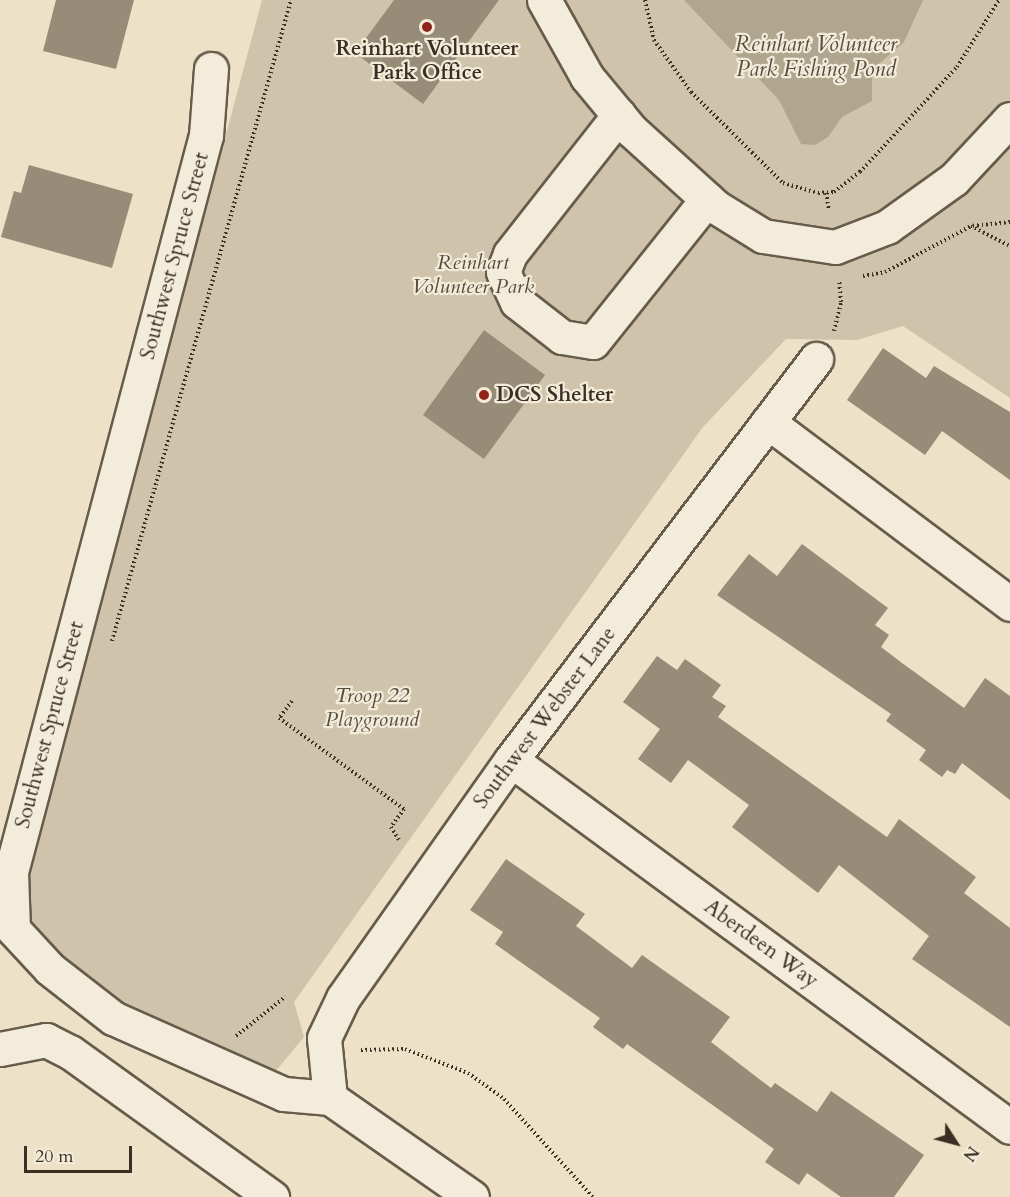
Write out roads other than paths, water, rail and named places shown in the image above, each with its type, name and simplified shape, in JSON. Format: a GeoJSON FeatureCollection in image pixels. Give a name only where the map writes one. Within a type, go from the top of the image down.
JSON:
{"type":"FeatureCollection","features":[{"type":"Feature","properties":{"kind":"street"},"geometry":{"type":"LineString","coordinates":[[544,0],[587,77],[619,115],[707,199],[763,236],[835,247],[887,228],[954,179],[1010,118]]}},
{"type":"Feature","properties":{"kind":"street","name":"Southwest Spruce Street"},"geometry":{"type":"LineString","coordinates":[[211,69],[206,135],[10,872],[13,929],[50,969],[113,1018],[284,1094],[330,1098],[472,1197]]}},
{"type":"Feature","properties":{"kind":"street"},"geometry":{"type":"LineString","coordinates":[[619,115],[510,254],[503,272],[517,302],[562,337],[593,342],[707,199]]}},
{"type":"Feature","properties":{"kind":"street","name":"Southwest Webster Lane"},"geometry":{"type":"LineString","coordinates":[[330,1098],[324,1038],[343,998],[512,760],[816,359]]}},
{"type":"Feature","properties":{"kind":"street"},"geometry":{"type":"LineString","coordinates":[[768,422],[1010,604]]}},
{"type":"Feature","properties":{"kind":"street","name":"Aberdeen Way"},"geometry":{"type":"LineString","coordinates":[[512,760],[1010,1127]]}},
{"type":"Feature","properties":{"kind":"street"},"geometry":{"type":"LineString","coordinates":[[0,1049],[46,1040],[70,1052],[272,1197]]}},
{"type":"Feature","properties":{"kind":"water","name":"Reinhart Volunteer Park Fishing Pond"},"geometry":{"type":"Polygon","coordinates":[[[684,0],[923,0],[904,42],[872,70],[872,101],[842,117],[828,137],[815,145],[801,144],[779,100],[684,0]]]}},
{"type":"Feature","properties":{"kind":"place","name":"Reinhart Volunteer Park Office"},"geometry":{"type":"Point","coordinates":[427,27]}},
{"type":"Feature","properties":{"kind":"place","name":"DCS Shelter"},"geometry":{"type":"Point","coordinates":[484,395]}},
{"type":"Feature","properties":{"kind":"park label","name":"Reinhart Volunteer Park"},"geometry":{"type":"Point","coordinates":[473,275]}},
{"type":"Feature","properties":{"kind":"park label","name":"Troop 22 Playground"},"geometry":{"type":"Point","coordinates":[372,708]}}]}
